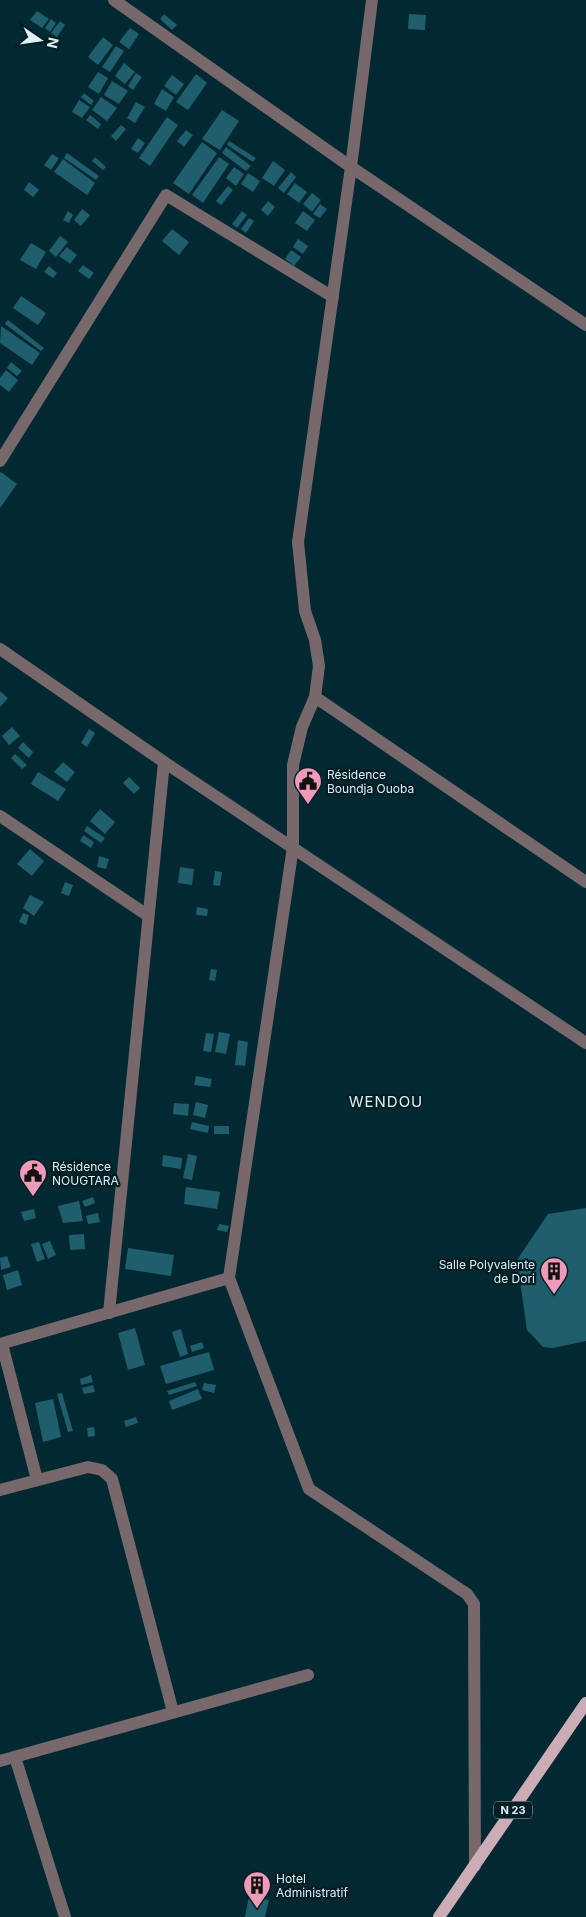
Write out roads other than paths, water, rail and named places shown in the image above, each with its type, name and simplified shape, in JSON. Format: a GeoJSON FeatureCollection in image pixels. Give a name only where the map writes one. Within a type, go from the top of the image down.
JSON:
{"type":"FeatureCollection","features":[{"type":"Feature","properties":{"kind":"main road","name":"N 23"},"geometry":{"type":"LineString","coordinates":[[439,1917],[586,1703]]}},
{"type":"Feature","properties":{"kind":"street"},"geometry":{"type":"LineString","coordinates":[[114,0],[352,167],[586,325]]}},
{"type":"Feature","properties":{"kind":"street"},"geometry":{"type":"LineString","coordinates":[[372,0],[352,167],[298,542],[306,611],[315,640],[320,666],[315,697],[302,727],[293,765],[293,847],[229,1278],[310,1489],[468,1594],[474,1604],[475,1866]]}},
{"type":"Feature","properties":{"kind":"street"},"geometry":{"type":"LineString","coordinates":[[0,461],[166,195],[333,297]]}},
{"type":"Feature","properties":{"kind":"street"},"geometry":{"type":"LineString","coordinates":[[0,649],[164,762],[586,1043]]}},
{"type":"Feature","properties":{"kind":"street"},"geometry":{"type":"LineString","coordinates":[[315,697],[586,882]]}},
{"type":"Feature","properties":{"kind":"street"},"geometry":{"type":"LineString","coordinates":[[109,1313],[147,915],[164,762]]}},
{"type":"Feature","properties":{"kind":"street"},"geometry":{"type":"LineString","coordinates":[[0,816],[147,915]]}},
{"type":"Feature","properties":{"kind":"street"},"geometry":{"type":"LineString","coordinates":[[37,1480],[1,1344],[229,1278]]}},
{"type":"Feature","properties":{"kind":"street"},"geometry":{"type":"LineString","coordinates":[[0,1490],[88,1467],[102,1470],[112,1479],[173,1712]]}},
{"type":"Feature","properties":{"kind":"street"},"geometry":{"type":"LineString","coordinates":[[0,1761],[308,1675]]}},
{"type":"Feature","properties":{"kind":"street"},"geometry":{"type":"LineString","coordinates":[[15,1756],[65,1917]]}},
{"type":"Feature","properties":{"kind":"place","name":"Résidence Boundja Ouoba"},"geometry":{"type":"Point","coordinates":[308,805]}},
{"type":"Feature","properties":{"kind":"place","name":"Résidence NOUGTARA"},"geometry":{"type":"Point","coordinates":[33,1197]}},
{"type":"Feature","properties":{"kind":"place","name":"Salle Polyvalente de Dori"},"geometry":{"type":"Point","coordinates":[554,1295]}},
{"type":"Feature","properties":{"kind":"place","name":"Hotel Administratif"},"geometry":{"type":"Point","coordinates":[257,1909]}},
{"type":"Feature","properties":{"kind":"district","name":"WENDOU"},"geometry":{"type":"Point","coordinates":[386,1101]}}]}
